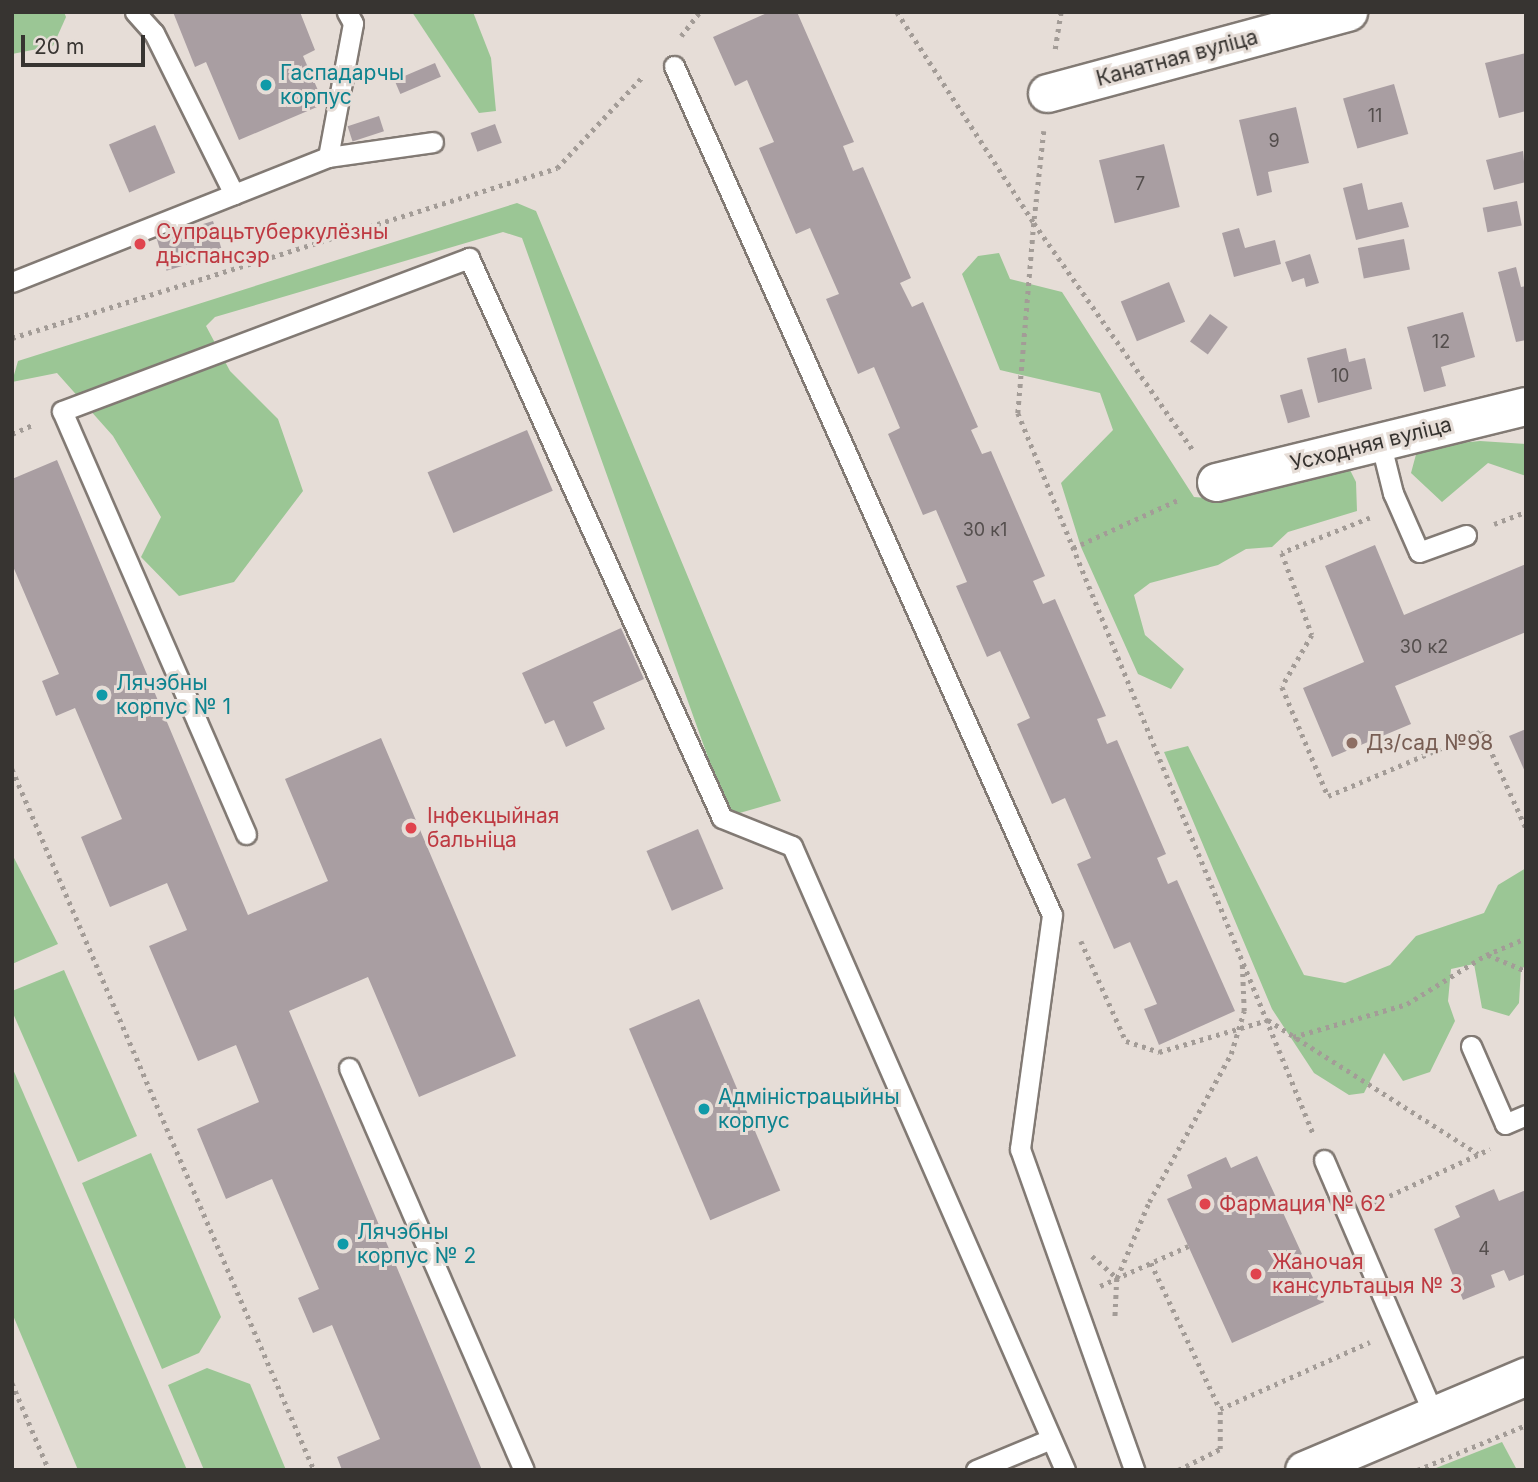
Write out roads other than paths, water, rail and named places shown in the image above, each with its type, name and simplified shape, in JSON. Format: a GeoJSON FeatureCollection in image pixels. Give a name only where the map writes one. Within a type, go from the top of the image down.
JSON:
{"type":"FeatureCollection","features":[{"type":"Feature","properties":{"kind":"street","name":"Канатная вуліца"},"geometry":{"type":"LineString","coordinates":[[1048,93],[1348,12]]}},
{"type":"Feature","properties":{"kind":"street","name":"Усходняя вуліца"},"geometry":{"type":"LineString","coordinates":[[1216,482],[1526,406]]}},
{"type":"Feature","properties":{"kind":"street"},"geometry":{"type":"LineString","coordinates":[[1304,1470],[1526,1376]]}},
{"type":"Feature","properties":{"kind":"lane"},"geometry":{"type":"LineString","coordinates":[[135,12],[154,33],[234,194]]}},
{"type":"Feature","properties":{"kind":"lane"},"geometry":{"type":"LineString","coordinates":[[328,157],[353,23],[347,12]]}},
{"type":"Feature","properties":{"kind":"lane"},"geometry":{"type":"LineString","coordinates":[[674,66],[1052,915],[1020,1149],[1134,1470]]}},
{"type":"Feature","properties":{"kind":"lane"},"geometry":{"type":"LineString","coordinates":[[12,282],[328,157],[433,142]]}},
{"type":"Feature","properties":{"kind":"lane"},"geometry":{"type":"LineString","coordinates":[[247,834],[62,411],[469,258],[722,818],[792,846],[1065,1470]]}},
{"type":"Feature","properties":{"kind":"lane"},"geometry":{"type":"LineString","coordinates":[[1380,441],[1399,506],[1419,552],[1466,535]]}},
{"type":"Feature","properties":{"kind":"lane"},"geometry":{"type":"LineString","coordinates":[[1471,1046],[1505,1124],[1526,1115]]}},
{"type":"Feature","properties":{"kind":"lane"},"geometry":{"type":"LineString","coordinates":[[349,1068],[524,1470]]}},
{"type":"Feature","properties":{"kind":"lane"},"geometry":{"type":"LineString","coordinates":[[1324,1160],[1434,1415]]}},
{"type":"Feature","properties":{"kind":"lane"},"geometry":{"type":"LineString","coordinates":[[976,1470],[1051,1439]]}},
{"type":"Feature","properties":{"kind":"place","name":"Гаспадарчы корпус"},"geometry":{"type":"Point","coordinates":[266,85]}},
{"type":"Feature","properties":{"kind":"place","name":"Супрацьтуберкулёзны дыспансэр"},"geometry":{"type":"Point","coordinates":[140,244]}},
{"type":"Feature","properties":{"kind":"place","name":"Лячэбны корпус № 1"},"geometry":{"type":"Point","coordinates":[102,695]}},
{"type":"Feature","properties":{"kind":"place","name":"Дз/сад №98"},"geometry":{"type":"Point","coordinates":[1352,743]}},
{"type":"Feature","properties":{"kind":"place","name":"Інфекцыйная бальніца"},"geometry":{"type":"Point","coordinates":[411,828]}},
{"type":"Feature","properties":{"kind":"place","name":"Адміністрацыйны корпус"},"geometry":{"type":"Point","coordinates":[704,1109]}},
{"type":"Feature","properties":{"kind":"place","name":"Фармация № 62"},"geometry":{"type":"Point","coordinates":[1205,1204]}},
{"type":"Feature","properties":{"kind":"place","name":"Лячэбны корпус № 2"},"geometry":{"type":"Point","coordinates":[343,1244]}},
{"type":"Feature","properties":{"kind":"place","name":"Жаночая кансультацыя № 3"},"geometry":{"type":"Point","coordinates":[1256,1274]}}]}
